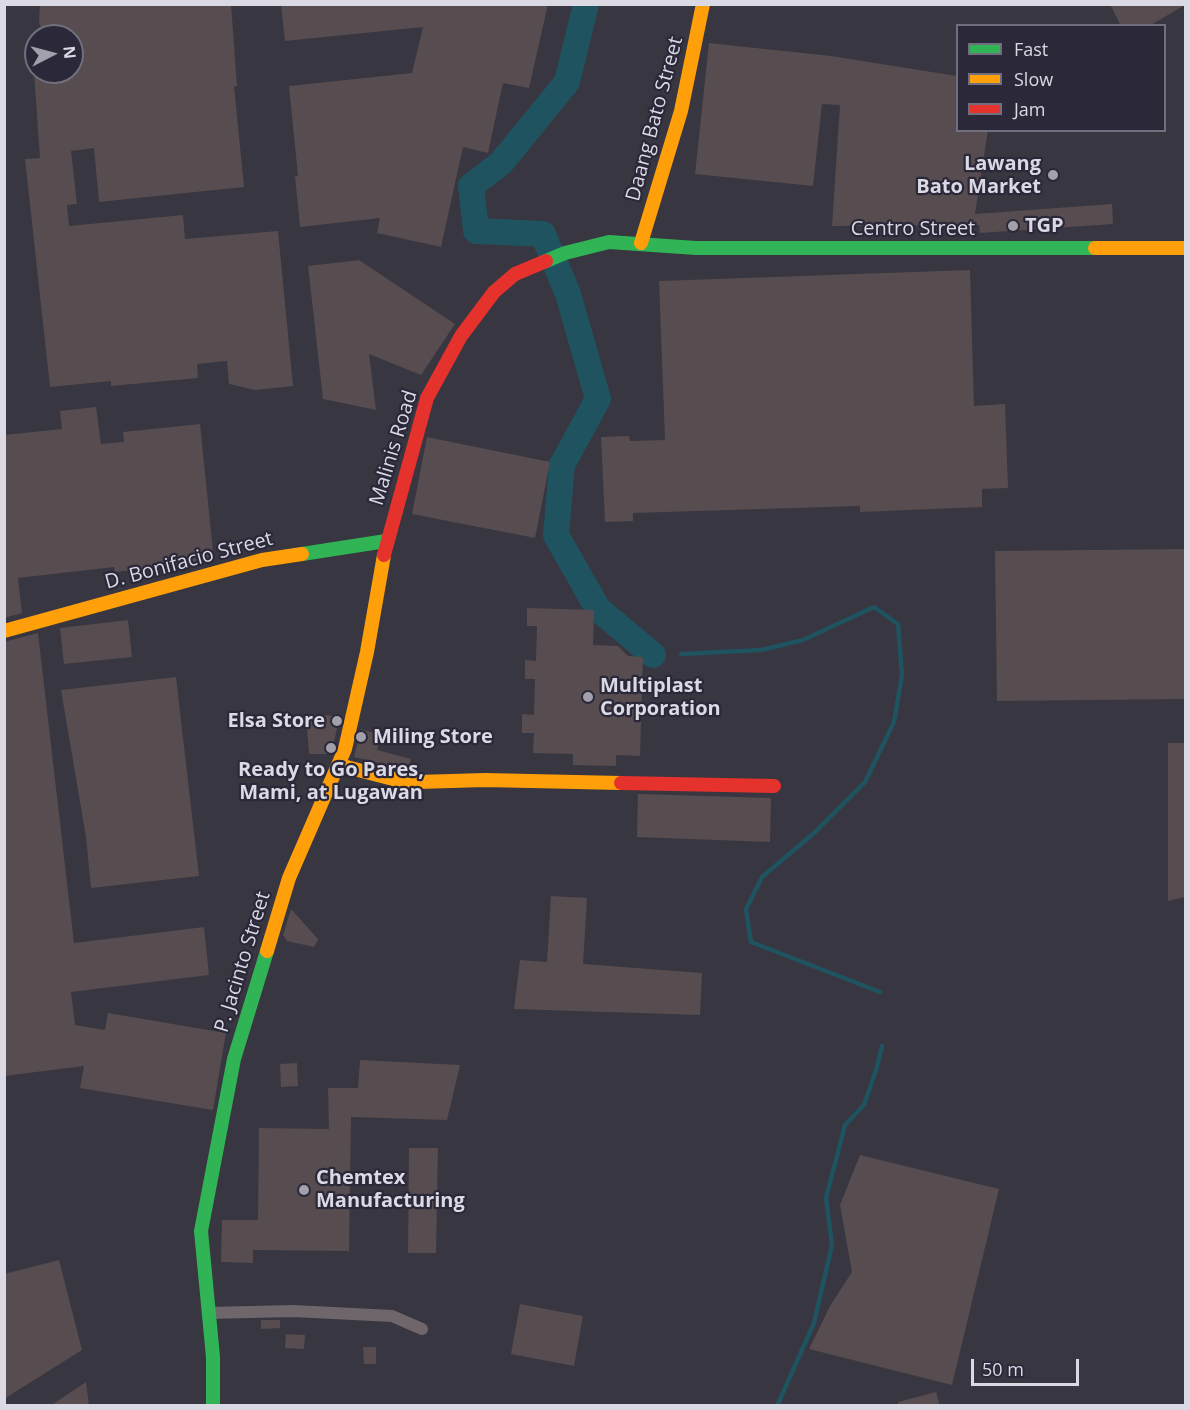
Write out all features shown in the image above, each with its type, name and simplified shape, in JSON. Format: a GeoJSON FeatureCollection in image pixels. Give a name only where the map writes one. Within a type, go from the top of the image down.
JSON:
{"type":"FeatureCollection","features":[{"type":"Feature","properties":{"kind":"street","name":"Daang Bato Street"},"geometry":{"type":"LineString","coordinates":[[641,243],[681,111],[703,4]]}},
{"type":"Feature","properties":{"kind":"street","name":"Malinis Road"},"geometry":{"type":"LineString","coordinates":[[386,541],[427,398],[460,336],[494,292],[515,274],[565,253],[609,242],[641,243]]}},
{"type":"Feature","properties":{"kind":"street","name":"Centro Street"},"geometry":{"type":"LineString","coordinates":[[641,243],[696,248],[1185,248]]}},
{"type":"Feature","properties":{"kind":"street","name":"D. Bonifacio Street"},"geometry":{"type":"LineString","coordinates":[[4,632],[262,560],[386,541]]}},
{"type":"Feature","properties":{"kind":"street","name":"P. Jacinto Street"},"geometry":{"type":"LineString","coordinates":[[213,1406],[213,1357],[201,1231],[234,1059],[289,878],[339,765],[367,651],[386,541]]}},
{"type":"Feature","properties":{"kind":"street"},"geometry":{"type":"LineString","coordinates":[[339,765],[393,779],[417,782],[485,780],[774,786]]}},
{"type":"Feature","properties":{"kind":"street"},"geometry":{"type":"LineString","coordinates":[[208,1312],[293,1311],[392,1316],[422,1329]]}},
{"type":"Feature","properties":{"kind":"building"},"geometry":{"type":"Polygon","coordinates":[[[40,4],[231,4],[237,86],[234,86],[244,187],[99,202],[94,148],[71,151],[77,204],[67,205],[69,226],[183,215],[185,239],[278,231],[293,386],[255,390],[229,384],[227,361],[197,364],[198,378],[111,386],[111,381],[50,387],[25,159],[40,158],[35,84],[84,84],[84,24],[39,23],[40,4]]]}},
{"type":"Feature","properties":{"kind":"building"},"geometry":{"type":"Polygon","coordinates":[[[281,4],[548,4],[529,88],[503,83],[488,153],[463,147],[441,247],[377,233],[380,218],[300,227],[295,176],[298,176],[289,86],[412,73],[423,27],[285,41],[281,4]]]}},
{"type":"Feature","properties":{"kind":"building"},"geometry":{"type":"Polygon","coordinates":[[[1110,4],[1185,4],[1152,24],[1120,24],[1110,4]]]}},
{"type":"Feature","properties":{"kind":"building"},"geometry":{"type":"Polygon","coordinates":[[[709,43],[831,56],[956,76],[956,132],[988,132],[975,214],[1112,204],[1113,224],[980,233],[979,225],[832,226],[840,105],[822,104],[813,186],[695,174],[709,43]]]}},
{"type":"Feature","properties":{"kind":"building"},"geometry":{"type":"Polygon","coordinates":[[[359,260],[455,324],[421,375],[369,354],[376,410],[323,399],[308,266],[359,260]]]}},
{"type":"Feature","properties":{"kind":"building"},"geometry":{"type":"Polygon","coordinates":[[[970,270],[974,406],[1005,404],[1008,488],[982,489],[982,507],[860,512],[860,506],[633,513],[633,521],[605,522],[601,437],[629,436],[630,441],[665,440],[659,281],[970,270]]]}},
{"type":"Feature","properties":{"kind":"building"},"geometry":{"type":"Polygon","coordinates":[[[96,407],[101,444],[124,442],[123,432],[200,424],[214,561],[115,572],[114,567],[18,578],[22,613],[4,618],[4,435],[62,429],[60,411],[96,407]]]}},
{"type":"Feature","properties":{"kind":"building"},"geometry":{"type":"Polygon","coordinates":[[[427,437],[550,462],[535,538],[412,514],[427,437]]]}},
{"type":"Feature","properties":{"kind":"building"},"geometry":{"type":"Polygon","coordinates":[[[1185,549],[1185,699],[997,701],[995,551],[1185,549]]]}},
{"type":"Feature","properties":{"kind":"building","name":"Multiplast Corporation"},"geometry":{"type":"Polygon","coordinates":[[[527,608],[594,610],[593,645],[618,646],[628,656],[643,657],[640,756],[616,755],[616,766],[573,765],[573,754],[533,753],[534,733],[522,733],[522,714],[534,715],[535,679],[525,679],[525,660],[536,661],[537,626],[527,626],[527,608]]]}},
{"type":"Feature","properties":{"kind":"building"},"geometry":{"type":"Polygon","coordinates":[[[128,620],[132,657],[64,664],[60,628],[128,620]]]}},
{"type":"Feature","properties":{"kind":"building"},"geometry":{"type":"Polygon","coordinates":[[[38,633],[74,943],[204,927],[209,975],[71,992],[75,1025],[105,1030],[108,1013],[226,1033],[213,1110],[80,1088],[84,1066],[4,1076],[4,642],[38,633]]]}},
{"type":"Feature","properties":{"kind":"building"},"geometry":{"type":"Polygon","coordinates":[[[176,677],[199,876],[91,888],[86,837],[61,690],[176,677]]]}},
{"type":"Feature","properties":{"kind":"building"},"geometry":{"type":"Polygon","coordinates":[[[306,714],[340,716],[331,754],[309,754],[306,714]]]}},
{"type":"Feature","properties":{"kind":"building"},"geometry":{"type":"Polygon","coordinates":[[[361,729],[381,735],[377,750],[411,759],[408,770],[354,757],[361,729]]]}},
{"type":"Feature","properties":{"kind":"building"},"geometry":{"type":"Polygon","coordinates":[[[1168,743],[1185,743],[1185,897],[1168,901],[1168,743]]]}},
{"type":"Feature","properties":{"kind":"building"},"geometry":{"type":"Polygon","coordinates":[[[638,794],[771,798],[770,842],[637,837],[638,794]]]}},
{"type":"Feature","properties":{"kind":"building"},"geometry":{"type":"Polygon","coordinates":[[[551,896],[587,898],[583,964],[702,973],[700,1015],[514,1009],[520,960],[547,962],[551,896]]]}},
{"type":"Feature","properties":{"kind":"building"},"geometry":{"type":"Polygon","coordinates":[[[291,909],[318,939],[314,947],[287,941],[283,935],[291,909]]]}},
{"type":"Feature","properties":{"kind":"building"},"geometry":{"type":"Polygon","coordinates":[[[360,1060],[460,1065],[447,1120],[351,1117],[349,1251],[253,1250],[253,1263],[221,1262],[222,1220],[258,1220],[259,1128],[329,1129],[328,1088],[358,1088],[360,1060]]]}},
{"type":"Feature","properties":{"kind":"building"},"geometry":{"type":"Polygon","coordinates":[[[297,1063],[298,1086],[281,1087],[280,1064],[297,1063]]]}},
{"type":"Feature","properties":{"kind":"building"},"geometry":{"type":"Polygon","coordinates":[[[409,1148],[438,1148],[436,1253],[408,1253],[409,1148]]]}},
{"type":"Feature","properties":{"kind":"building"},"geometry":{"type":"Polygon","coordinates":[[[860,1155],[999,1189],[952,1385],[809,1349],[830,1306],[852,1272],[840,1205],[860,1155]]]}},
{"type":"Feature","properties":{"kind":"building"},"geometry":{"type":"Polygon","coordinates":[[[59,1260],[82,1350],[4,1399],[4,1274],[59,1260]]]}},
{"type":"Feature","properties":{"kind":"building"},"geometry":{"type":"Polygon","coordinates":[[[520,1304],[583,1316],[574,1366],[511,1354],[520,1304]]]}},
{"type":"Feature","properties":{"kind":"building"},"geometry":{"type":"Polygon","coordinates":[[[261,1320],[280,1320],[280,1328],[261,1329],[261,1320]]]}},
{"type":"Feature","properties":{"kind":"building"},"geometry":{"type":"Polygon","coordinates":[[[286,1334],[305,1335],[304,1349],[285,1348],[286,1334]]]}},
{"type":"Feature","properties":{"kind":"building"},"geometry":{"type":"Polygon","coordinates":[[[363,1347],[376,1347],[376,1364],[364,1364],[363,1347]]]}},
{"type":"Feature","properties":{"kind":"building"},"geometry":{"type":"Polygon","coordinates":[[[86,1382],[89,1406],[50,1406],[86,1382]]]}},
{"type":"Feature","properties":{"kind":"building"},"geometry":{"type":"Polygon","coordinates":[[[936,1392],[940,1406],[898,1406],[898,1402],[936,1392]]]}},
{"type":"Feature","properties":{"kind":"waterway"},"geometry":{"type":"LineString","coordinates":[[586,4],[567,82],[501,163],[471,186],[476,231],[543,234],[568,294],[598,399],[562,465],[556,535],[598,609],[653,655]]}},
{"type":"Feature","properties":{"kind":"waterway"},"geometry":{"type":"LineString","coordinates":[[681,654],[761,650],[803,640],[874,607],[898,624],[902,675],[894,722],[865,782],[813,834],[762,877],[746,909],[751,942],[880,992]]}},
{"type":"Feature","properties":{"kind":"waterway"},"geometry":{"type":"LineString","coordinates":[[777,1406],[814,1323],[832,1245],[826,1198],[845,1125],[864,1105],[882,1046]]}},
{"type":"Feature","properties":{"kind":"traffic: fast"},"geometry":{"type":"LineString","coordinates":[[546,261],[565,253],[609,242],[696,248],[1095,248]]}},
{"type":"Feature","properties":{"kind":"traffic: fast"},"geometry":{"type":"LineString","coordinates":[[302,554],[386,541]]}},
{"type":"Feature","properties":{"kind":"traffic: fast"},"geometry":{"type":"LineString","coordinates":[[213,1406],[213,1357],[201,1231],[234,1059],[267,951]]}},
{"type":"Feature","properties":{"kind":"traffic: slow"},"geometry":{"type":"LineString","coordinates":[[641,243],[681,111],[703,4]]}},
{"type":"Feature","properties":{"kind":"traffic: slow"},"geometry":{"type":"LineString","coordinates":[[1095,248],[1186,248]]}},
{"type":"Feature","properties":{"kind":"traffic: slow"},"geometry":{"type":"LineString","coordinates":[[4,631],[262,560],[302,554]]}},
{"type":"Feature","properties":{"kind":"traffic: slow"},"geometry":{"type":"LineString","coordinates":[[267,951],[289,878],[345,749],[367,652],[384,555]]}},
{"type":"Feature","properties":{"kind":"traffic: slow"},"geometry":{"type":"LineString","coordinates":[[339,765],[393,779],[417,782],[485,780],[621,783]]}},
{"type":"Feature","properties":{"kind":"traffic: jam"},"geometry":{"type":"LineString","coordinates":[[384,555],[427,398],[461,336],[494,292],[515,274],[546,261]]}},
{"type":"Feature","properties":{"kind":"traffic: jam"},"geometry":{"type":"LineString","coordinates":[[621,783],[774,786]]}},
{"type":"Feature","properties":{"kind":"place","name":"Lawang Bato Market"},"geometry":{"type":"Point","coordinates":[1053,175]}},
{"type":"Feature","properties":{"kind":"place","name":"TGP"},"geometry":{"type":"Point","coordinates":[1013,226]}},
{"type":"Feature","properties":{"kind":"place","name":"Multiplast Corporation"},"geometry":{"type":"Point","coordinates":[588,697]}},
{"type":"Feature","properties":{"kind":"place","name":"Elsa Store"},"geometry":{"type":"Point","coordinates":[337,721]}},
{"type":"Feature","properties":{"kind":"place","name":"Miling Store"},"geometry":{"type":"Point","coordinates":[361,737]}},
{"type":"Feature","properties":{"kind":"place","name":"Ready to Go Pares, Mami, at Lugawan"},"geometry":{"type":"Point","coordinates":[331,748]}},
{"type":"Feature","properties":{"kind":"place","name":"Chemtex Manufacturing"},"geometry":{"type":"Point","coordinates":[304,1190]}}]}
